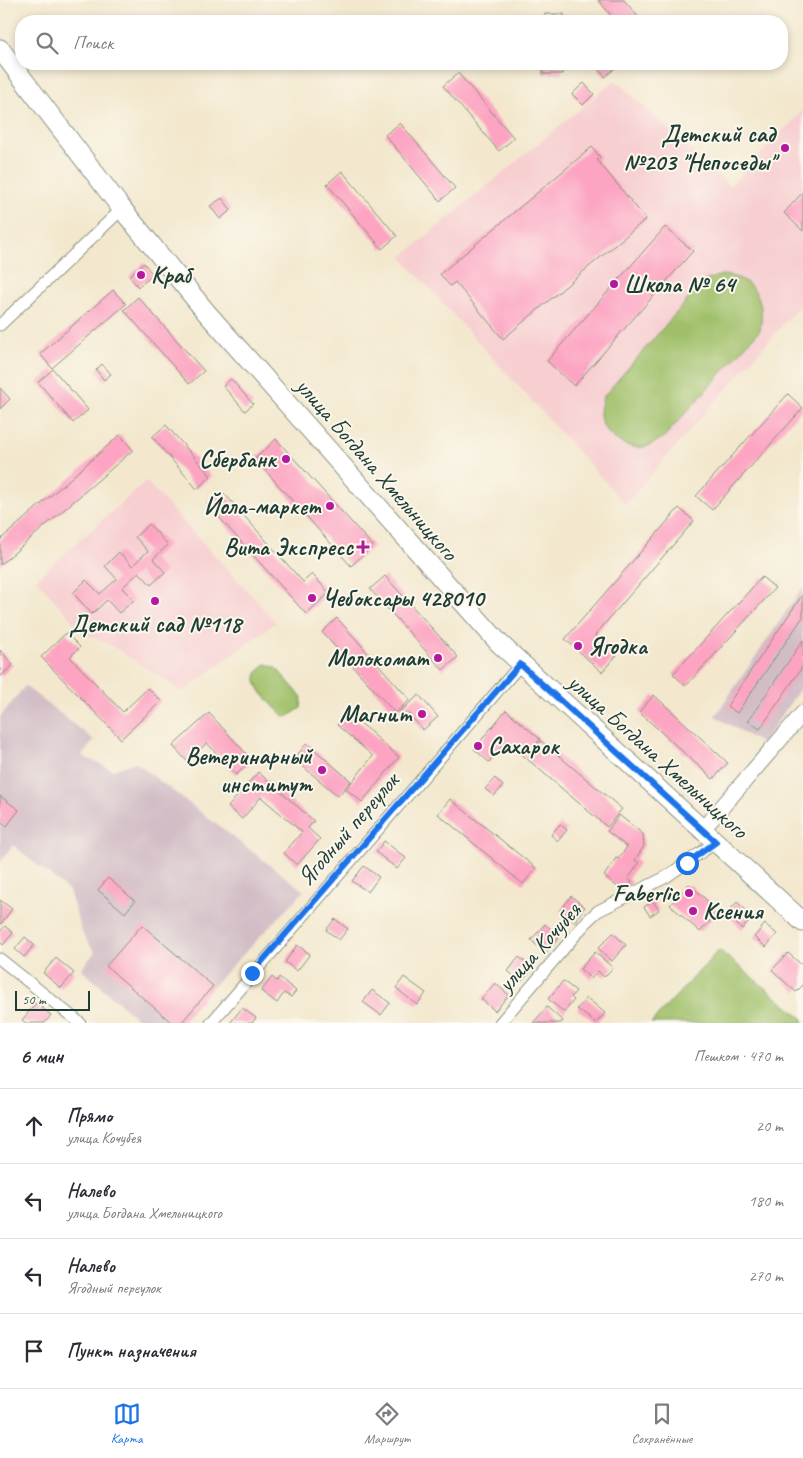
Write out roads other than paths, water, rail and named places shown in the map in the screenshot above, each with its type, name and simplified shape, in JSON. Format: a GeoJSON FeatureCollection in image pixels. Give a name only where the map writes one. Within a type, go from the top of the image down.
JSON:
{"type":"FeatureCollection","features":[{"type":"Feature","properties":{"kind":"main road","name":"улица Богдана Хмельницкого"},"geometry":{"type":"LineString","coordinates":[[0,49],[15,69]]}},
{"type":"Feature","properties":{"kind":"main road","name":"улица Богдана Хмельницкого"},"geometry":{"type":"LineString","coordinates":[[16,70],[122,209],[267,382],[408,542],[520,664],[803,922]]}},
{"type":"Feature","properties":{"kind":"street"},"geometry":{"type":"LineString","coordinates":[[0,326],[122,209]]}},
{"type":"Feature","properties":{"kind":"street","name":"Ягодный переулок"},"geometry":{"type":"LineString","coordinates":[[211,1023],[520,664]]}},
{"type":"Feature","properties":{"kind":"street"},"geometry":{"type":"LineString","coordinates":[[709,836],[803,713]]}},
{"type":"Feature","properties":{"kind":"street","name":"улица Кочубея"},"geometry":{"type":"LineString","coordinates":[[500,1023],[589,918],[598,911],[666,877],[709,836]]}},
{"type":"Feature","properties":{"kind":"street"},"geometry":{"type":"LineString","coordinates":[[0,959],[80,1023]]}},
{"type":"Feature","properties":{"kind":"place","name":"Детский сад №203 \"Непоседы\""},"geometry":{"type":"Point","coordinates":[785,148]}},
{"type":"Feature","properties":{"kind":"place","name":"Краб"},"geometry":{"type":"Point","coordinates":[141,275]}},
{"type":"Feature","properties":{"kind":"place","name":"Школа № 64"},"geometry":{"type":"Point","coordinates":[614,284]}},
{"type":"Feature","properties":{"kind":"place","name":"Сбербанк"},"geometry":{"type":"Point","coordinates":[286,459]}},
{"type":"Feature","properties":{"kind":"place","name":"Йола-маркет"},"geometry":{"type":"Point","coordinates":[330,506]}},
{"type":"Feature","properties":{"kind":"place","name":"Вита Экспресс"},"geometry":{"type":"Point","coordinates":[363,547]}},
{"type":"Feature","properties":{"kind":"place","name":"Чебоксары 428010"},"geometry":{"type":"Point","coordinates":[312,598]}},
{"type":"Feature","properties":{"kind":"place","name":"Детский сад №118"},"geometry":{"type":"Point","coordinates":[155,601]}},
{"type":"Feature","properties":{"kind":"place","name":"Ягодка"},"geometry":{"type":"Point","coordinates":[578,646]}},
{"type":"Feature","properties":{"kind":"place","name":"Молокомат"},"geometry":{"type":"Point","coordinates":[438,658]}},
{"type":"Feature","properties":{"kind":"place","name":"Магнит"},"geometry":{"type":"Point","coordinates":[422,714]}},
{"type":"Feature","properties":{"kind":"place","name":"Сахарок"},"geometry":{"type":"Point","coordinates":[478,746]}},
{"type":"Feature","properties":{"kind":"place","name":"Ветеринарный институт"},"geometry":{"type":"Point","coordinates":[322,770]}},
{"type":"Feature","properties":{"kind":"place","name":"Faberlic"},"geometry":{"type":"Point","coordinates":[689,893]}},
{"type":"Feature","properties":{"kind":"place","name":"Ксения"},"geometry":{"type":"Point","coordinates":[693,911]}}]}
